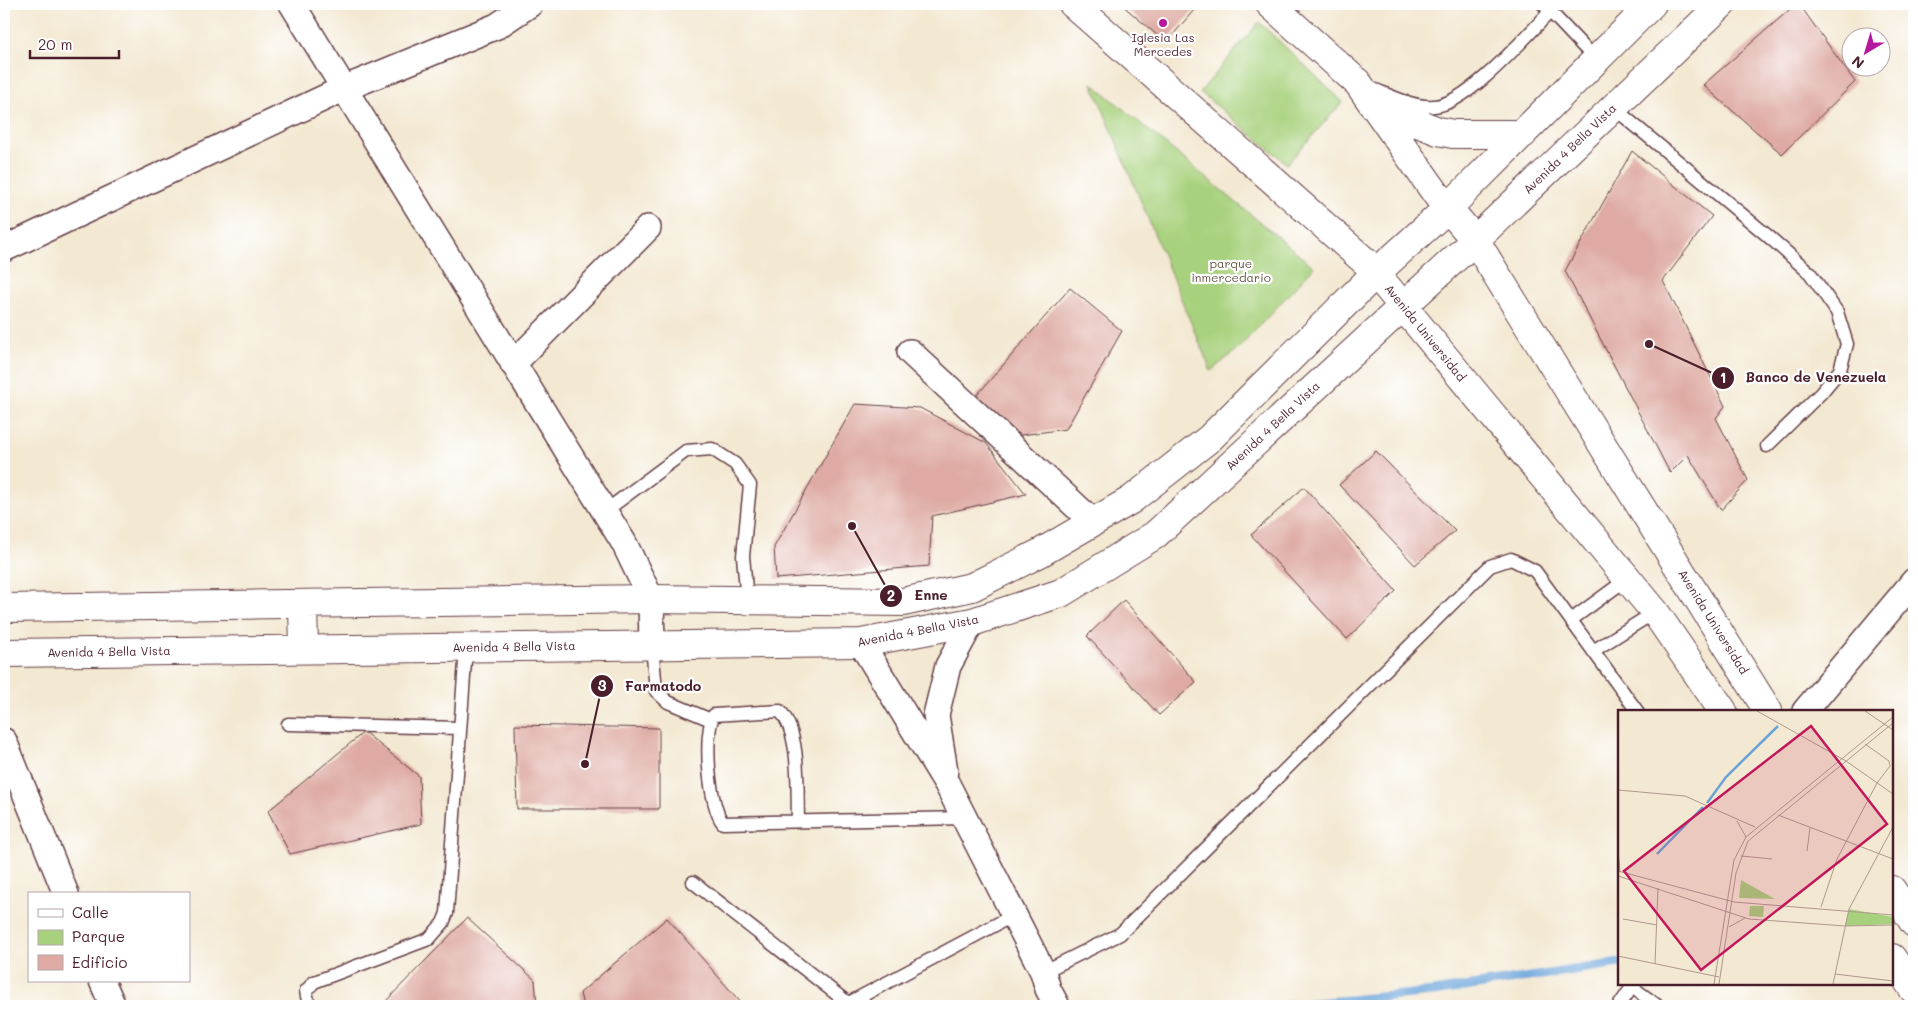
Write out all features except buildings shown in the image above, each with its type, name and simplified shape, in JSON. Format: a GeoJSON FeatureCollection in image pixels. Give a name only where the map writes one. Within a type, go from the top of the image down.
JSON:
{"type":"FeatureCollection","features":[{"type":"Feature","properties":{"kind":"street"},"geometry":{"type":"LineString","coordinates":[[292,4],[624,543],[651,599],[652,645]]}},
{"type":"Feature","properties":{"kind":"street"},"geometry":{"type":"LineString","coordinates":[[4,249],[344,89],[497,26],[530,4]]}},
{"type":"Feature","properties":{"kind":"street","name":"Avenida Universidad"},"geometry":{"type":"LineString","coordinates":[[1073,4],[1376,273],[1655,612],[1722,710]]}},
{"type":"Feature","properties":{"kind":"street","name":"Avenida Universidad"},"geometry":{"type":"LineString","coordinates":[[1270,4],[1366,94],[1448,208],[1475,240],[1767,710]]}},
{"type":"Feature","properties":{"kind":"street"},"geometry":{"type":"LineString","coordinates":[[4,608],[651,599],[903,602],[972,587],[1040,553],[1131,500],[1210,438],[1376,273],[1448,208],[1652,4]]}},
{"type":"Feature","properties":{"kind":"street","name":"Avenida 4 Bella Vista"},"geometry":{"type":"LineString","coordinates":[[4,653],[861,643],[972,622],[1061,593],[1155,535],[1475,240],[1722,4]]}},
{"type":"Feature","properties":{"kind":"street"},"geometry":{"type":"LineString","coordinates":[[1366,94],[1438,131],[1453,134],[1522,134]]}},
{"type":"Feature","properties":{"kind":"street"},"geometry":{"type":"LineString","coordinates":[[513,364],[648,228]]}},
{"type":"Feature","properties":{"kind":"street"},"geometry":{"type":"LineString","coordinates":[[910,352],[1093,522]]}},
{"type":"Feature","properties":{"kind":"street"},"geometry":{"type":"LineString","coordinates":[[1806,710],[1914,581]]}},
{"type":"Feature","properties":{"kind":"street"},"geometry":{"type":"LineString","coordinates":[[303,604],[304,650]]}},
{"type":"Feature","properties":{"kind":"street"},"geometry":{"type":"LineString","coordinates":[[947,784],[936,715],[948,666],[972,622]]}},
{"type":"Feature","properties":{"kind":"street"},"geometry":{"type":"LineString","coordinates":[[861,643],[947,784],[1043,972],[1048,989],[1057,1006]]}},
{"type":"Feature","properties":{"kind":"street"},"geometry":{"type":"LineString","coordinates":[[6,754],[65,892]]}},
{"type":"Feature","properties":{"kind":"street"},"geometry":{"type":"LineString","coordinates":[[1893,891],[1914,922]]}},
{"type":"Feature","properties":{"kind":"street"},"geometry":{"type":"LineString","coordinates":[[1893,959],[1914,990]]}},
{"type":"Feature","properties":{"kind":"street"},"geometry":{"type":"LineString","coordinates":[[102,982],[113,1006]]}},
{"type":"Feature","properties":{"kind":"lane"},"geometry":{"type":"LineString","coordinates":[[1366,94],[1418,105],[1434,106],[1451,103],[1469,91],[1547,8],[1596,60]]}},
{"type":"Feature","properties":{"kind":"lane"},"geometry":{"type":"LineString","coordinates":[[1614,108],[1768,236],[1810,274],[1837,312],[1847,344],[1840,370],[1820,393],[1767,446]]}},
{"type":"Feature","properties":{"kind":"lane"},"geometry":{"type":"LineString","coordinates":[[604,512],[686,451],[712,449],[736,464],[750,486],[743,556],[747,600]]}},
{"type":"Feature","properties":{"kind":"lane"},"geometry":{"type":"LineString","coordinates":[[1043,972],[1120,934],[1490,566],[1511,559],[1535,571],[1636,710]]}},
{"type":"Feature","properties":{"kind":"lane"},"geometry":{"type":"LineString","coordinates":[[1571,620],[1627,579]]}},
{"type":"Feature","properties":{"kind":"lane"},"geometry":{"type":"LineString","coordinates":[[1593,651],[1655,612]]}},
{"type":"Feature","properties":{"kind":"lane"},"geometry":{"type":"LineString","coordinates":[[652,645],[656,691],[668,702],[711,720]]}},
{"type":"Feature","properties":{"kind":"lane"},"geometry":{"type":"LineString","coordinates":[[309,1006],[306,992],[314,982],[429,939],[443,923],[447,913],[466,648]]}},
{"type":"Feature","properties":{"kind":"lane"},"geometry":{"type":"LineString","coordinates":[[798,821],[796,750],[784,716],[780,711],[714,715],[709,725],[710,793],[719,818],[723,823],[965,818]]}},
{"type":"Feature","properties":{"kind":"lane"},"geometry":{"type":"LineString","coordinates":[[288,724],[460,728]]}},
{"type":"Feature","properties":{"kind":"lane"},"geometry":{"type":"LineString","coordinates":[[693,882],[846,1005],[1014,915]]}},
{"type":"Feature","properties":{"kind":"lane"},"geometry":{"type":"LineString","coordinates":[[1619,1006],[1633,985],[1658,1006]]}},
{"type":"Feature","properties":{"kind":"green space"},"geometry":{"type":"Polygon","coordinates":[[[1259,22],[1343,102],[1287,164],[1200,92],[1259,22]]]}},
{"type":"Feature","properties":{"kind":"green space","name":"parque inmercedario"},"geometry":{"type":"Polygon","coordinates":[[[1092,83],[1314,267],[1238,349],[1211,371],[1092,83]]]}},
{"type":"Feature","properties":{"kind":"waterway"},"geometry":{"type":"LineString","coordinates":[[1284,1006],[1433,992],[1618,963]]}},
{"type":"Feature","properties":{"kind":"place","name":"Iglesia Las Mercedes"},"geometry":{"type":"Point","coordinates":[1163,23]}},
{"type":"Feature","properties":{"kind":"place","name":"Banco de Venezuela"},"geometry":{"type":"Point","coordinates":[1649,344]}},
{"type":"Feature","properties":{"kind":"place","name":"Enne"},"geometry":{"type":"Point","coordinates":[852,526]}},
{"type":"Feature","properties":{"kind":"place","name":"Farmatodo"},"geometry":{"type":"Point","coordinates":[585,764]}}]}
